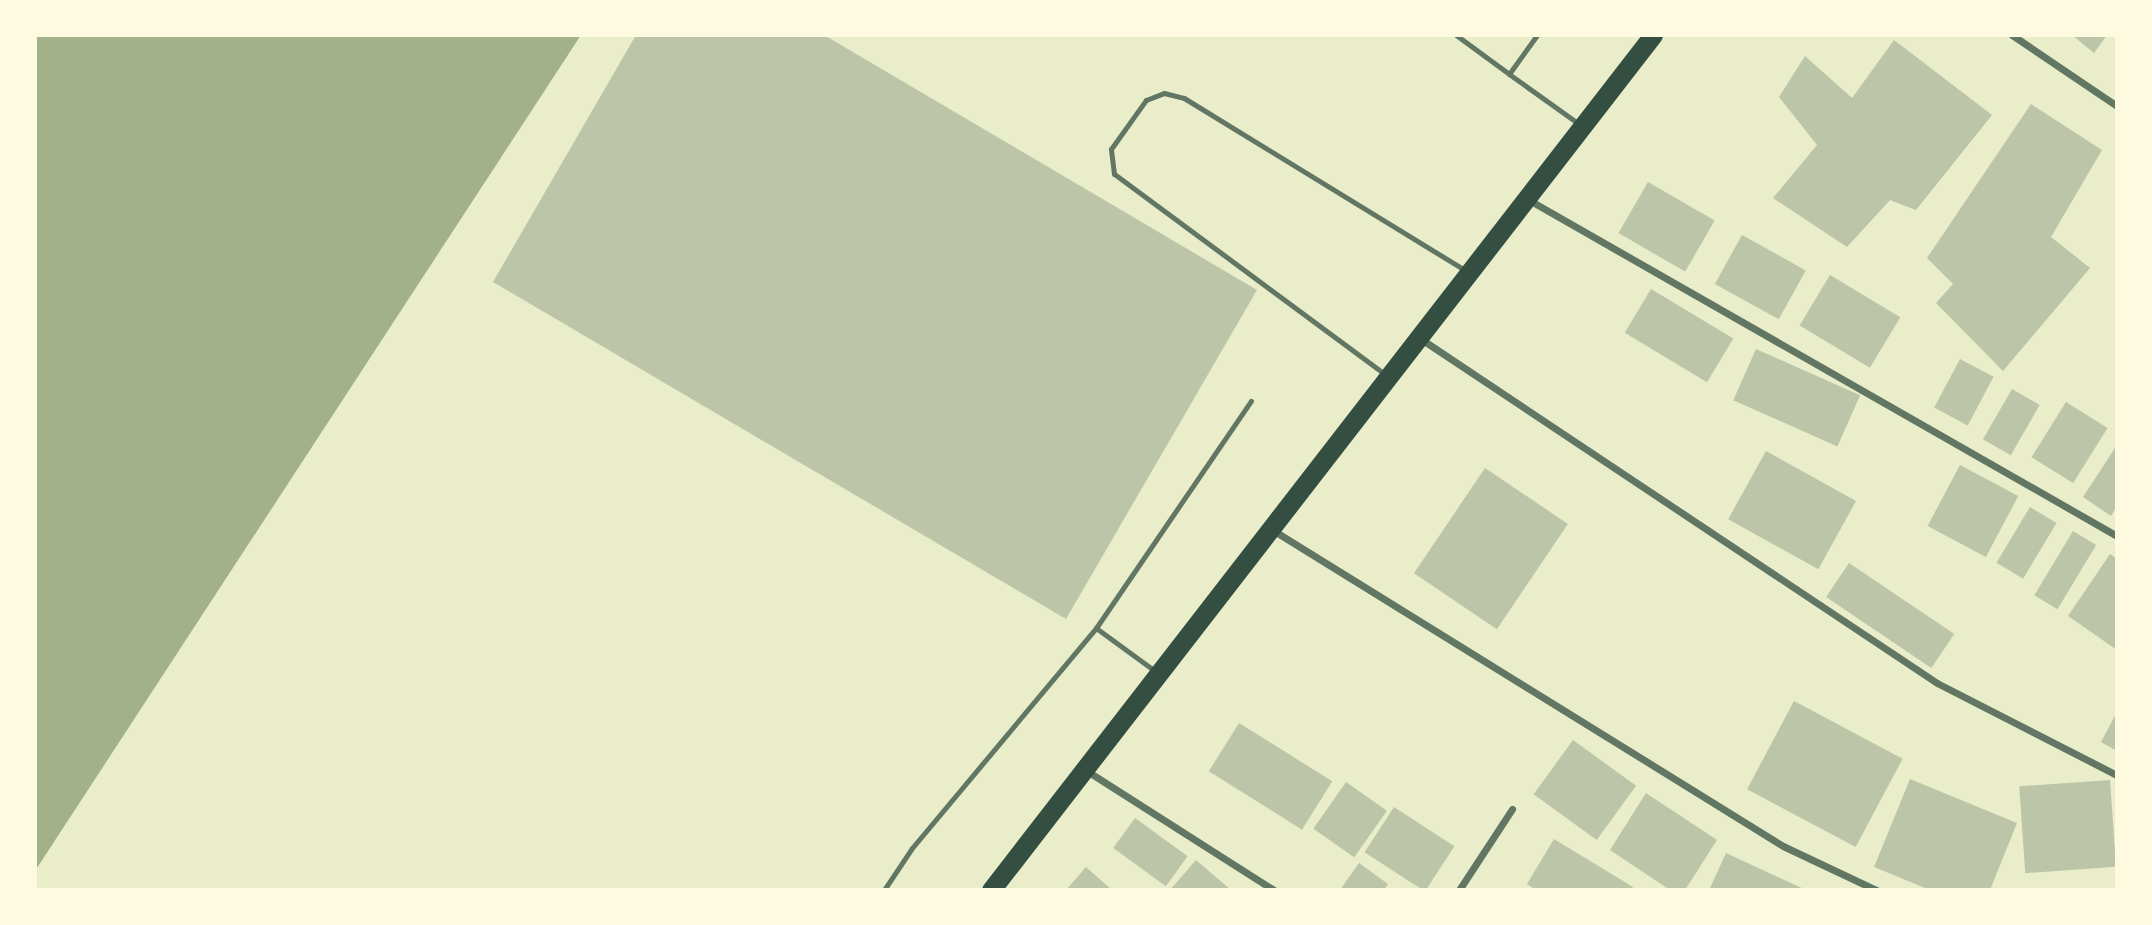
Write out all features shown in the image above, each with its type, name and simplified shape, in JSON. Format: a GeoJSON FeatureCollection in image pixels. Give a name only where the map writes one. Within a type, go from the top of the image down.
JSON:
{"type":"FeatureCollection","features":[{"type":"Feature","properties":{"kind":"highway"},"geometry":{"type":"LineString","coordinates":[[991,890],[1387,376],[1472,275],[1653,35]]}},
{"type":"Feature","properties":{"kind":"street"},"geometry":{"type":"LineString","coordinates":[[2012,35],[2117,106]]}},
{"type":"Feature","properties":{"kind":"street"},"geometry":{"type":"LineString","coordinates":[[1528,200],[2117,536]]}},
{"type":"Feature","properties":{"kind":"street"},"geometry":{"type":"LineString","coordinates":[[1418,337],[1937,683],[2117,775]]}},
{"type":"Feature","properties":{"kind":"street"},"geometry":{"type":"LineString","coordinates":[[1271,528],[1773,840],[1876,890]]}},
{"type":"Feature","properties":{"kind":"street"},"geometry":{"type":"LineString","coordinates":[[1083,769],[1274,890]]}},
{"type":"Feature","properties":{"kind":"street"},"geometry":{"type":"LineString","coordinates":[[1459,890],[1512,809]]}},
{"type":"Feature","properties":{"kind":"lane"},"geometry":{"type":"LineString","coordinates":[[1456,35],[1585,128]]}},
{"type":"Feature","properties":{"kind":"lane"},"geometry":{"type":"LineString","coordinates":[[1509,74],[1537,35]]}},
{"type":"Feature","properties":{"kind":"lane"},"geometry":{"type":"LineString","coordinates":[[1387,376],[1114,174],[1111,149],[1146,100],[1164,93],[1184,98],[1472,275]]}},
{"type":"Feature","properties":{"kind":"lane"},"geometry":{"type":"LineString","coordinates":[[884,890],[912,848],[1096,628],[1251,401]]}},
{"type":"Feature","properties":{"kind":"lane"},"geometry":{"type":"LineString","coordinates":[[1096,628],[1157,673]]}},
{"type":"Feature","properties":{"kind":"shaded area"},"geometry":{"type":"Polygon","coordinates":[[[35,35],[581,35],[35,871],[35,35]]]}},
{"type":"Feature","properties":{"kind":"building"},"geometry":{"type":"Polygon","coordinates":[[[636,35],[824,35],[1257,290],[1066,619],[493,282],[636,35]]]}},
{"type":"Feature","properties":{"kind":"building"},"geometry":{"type":"Polygon","coordinates":[[[2072,35],[2107,35],[2094,53],[2072,35]]]}},
{"type":"Feature","properties":{"kind":"building"},"geometry":{"type":"Polygon","coordinates":[[[1894,40],[1992,115],[1916,210],[1890,200],[1847,247],[1773,198],[1817,145],[1779,97],[1805,56],[1852,98],[1894,40]]]}},
{"type":"Feature","properties":{"kind":"building"},"geometry":{"type":"Polygon","coordinates":[[[2031,104],[2102,150],[2051,237],[2090,268],[2003,371],[1936,303],[1953,284],[1927,258],[2031,104]]]}},
{"type":"Feature","properties":{"kind":"building"},"geometry":{"type":"Polygon","coordinates":[[[1648,182],[1715,220],[1685,272],[1618,233],[1648,182]]]}},
{"type":"Feature","properties":{"kind":"building"},"geometry":{"type":"Polygon","coordinates":[[[1742,235],[1806,270],[1779,319],[1715,284],[1742,235]]]}},
{"type":"Feature","properties":{"kind":"building"},"geometry":{"type":"Polygon","coordinates":[[[1830,275],[1900,317],[1870,368],[1800,326],[1830,275]]]}},
{"type":"Feature","properties":{"kind":"building"},"geometry":{"type":"Polygon","coordinates":[[[1651,289],[1733,338],[1707,382],[1625,333],[1651,289]]]}},
{"type":"Feature","properties":{"kind":"building"},"geometry":{"type":"Polygon","coordinates":[[[1756,349],[1860,395],[1837,447],[1733,400],[1756,349]]]}},
{"type":"Feature","properties":{"kind":"building"},"geometry":{"type":"Polygon","coordinates":[[[1960,359],[1994,377],[1968,425],[1934,408],[1960,359]]]}},
{"type":"Feature","properties":{"kind":"building"},"geometry":{"type":"Polygon","coordinates":[[[2012,389],[2040,405],[2011,455],[1983,439],[2012,389]]]}},
{"type":"Feature","properties":{"kind":"building"},"geometry":{"type":"Polygon","coordinates":[[[2066,402],[2108,428],[2073,483],[2032,457],[2066,402]]]}},
{"type":"Feature","properties":{"kind":"building"},"geometry":{"type":"Polygon","coordinates":[[[2117,445],[2117,506],[2111,516],[2083,497],[2117,445]]]}},
{"type":"Feature","properties":{"kind":"building"},"geometry":{"type":"Polygon","coordinates":[[[1766,451],[1856,501],[1818,569],[1728,519],[1766,451]]]}},
{"type":"Feature","properties":{"kind":"building"},"geometry":{"type":"Polygon","coordinates":[[[1960,465],[2018,496],[1986,557],[1928,526],[1960,465]]]}},
{"type":"Feature","properties":{"kind":"building"},"geometry":{"type":"Polygon","coordinates":[[[1485,468],[1568,524],[1497,629],[1414,573],[1485,468]]]}},
{"type":"Feature","properties":{"kind":"building"},"geometry":{"type":"Polygon","coordinates":[[[2030,507],[2057,523],[2023,579],[1997,563],[2030,507]]]}},
{"type":"Feature","properties":{"kind":"building"},"geometry":{"type":"Polygon","coordinates":[[[2073,531],[2096,545],[2058,609],[2034,595],[2073,531]]]}},
{"type":"Feature","properties":{"kind":"building"},"geometry":{"type":"Polygon","coordinates":[[[2110,554],[2117,559],[2117,650],[2068,616],[2110,554]]]}},
{"type":"Feature","properties":{"kind":"building"},"geometry":{"type":"Polygon","coordinates":[[[1849,563],[1954,634],[1931,668],[1826,597],[1849,563]]]}},
{"type":"Feature","properties":{"kind":"building"},"geometry":{"type":"Polygon","coordinates":[[[1794,701],[1903,759],[1856,847],[1747,789],[1794,701]]]}},
{"type":"Feature","properties":{"kind":"building"},"geometry":{"type":"Polygon","coordinates":[[[2117,712],[2117,751],[2101,742],[2117,712]]]}},
{"type":"Feature","properties":{"kind":"building"},"geometry":{"type":"Polygon","coordinates":[[[1239,723],[1332,781],[1302,830],[1209,771],[1239,723]]]}},
{"type":"Feature","properties":{"kind":"building"},"geometry":{"type":"Polygon","coordinates":[[[1573,740],[1636,786],[1597,840],[1534,794],[1573,740]]]}},
{"type":"Feature","properties":{"kind":"building"},"geometry":{"type":"Polygon","coordinates":[[[1910,779],[2017,823],[1990,890],[1930,890],[1874,867],[1910,779]]]}},
{"type":"Feature","properties":{"kind":"building"},"geometry":{"type":"Polygon","coordinates":[[[2110,780],[2116,867],[2025,873],[2019,786],[2110,780]]]}},
{"type":"Feature","properties":{"kind":"building"},"geometry":{"type":"Polygon","coordinates":[[[1346,782],[1387,811],[1354,857],[1313,829],[1346,782]]]}},
{"type":"Feature","properties":{"kind":"building"},"geometry":{"type":"Polygon","coordinates":[[[1646,793],[1717,840],[1685,890],[1670,890],[1610,850],[1646,793]]]}},
{"type":"Feature","properties":{"kind":"building"},"geometry":{"type":"Polygon","coordinates":[[[1394,807],[1454,846],[1426,890],[1365,852],[1394,807]]]}},
{"type":"Feature","properties":{"kind":"building"},"geometry":{"type":"Polygon","coordinates":[[[1135,818],[1188,856],[1166,886],[1113,848],[1135,818]]]}},
{"type":"Feature","properties":{"kind":"building"},"geometry":{"type":"Polygon","coordinates":[[[1554,839],[1633,887],[1631,890],[1536,890],[1527,884],[1554,839]]]}},
{"type":"Feature","properties":{"kind":"building"},"geometry":{"type":"Polygon","coordinates":[[[1726,853],[1806,890],[1709,890],[1726,853]]]}},
{"type":"Feature","properties":{"kind":"building"},"geometry":{"type":"Polygon","coordinates":[[[1196,860],[1231,890],[1170,890],[1196,860]]]}},
{"type":"Feature","properties":{"kind":"building"},"geometry":{"type":"Polygon","coordinates":[[[1359,863],[1388,884],[1384,890],[1340,890],[1359,863]]]}},
{"type":"Feature","properties":{"kind":"building"},"geometry":{"type":"Polygon","coordinates":[[[1086,867],[1112,890],[1066,890],[1086,867]]]}}]}
